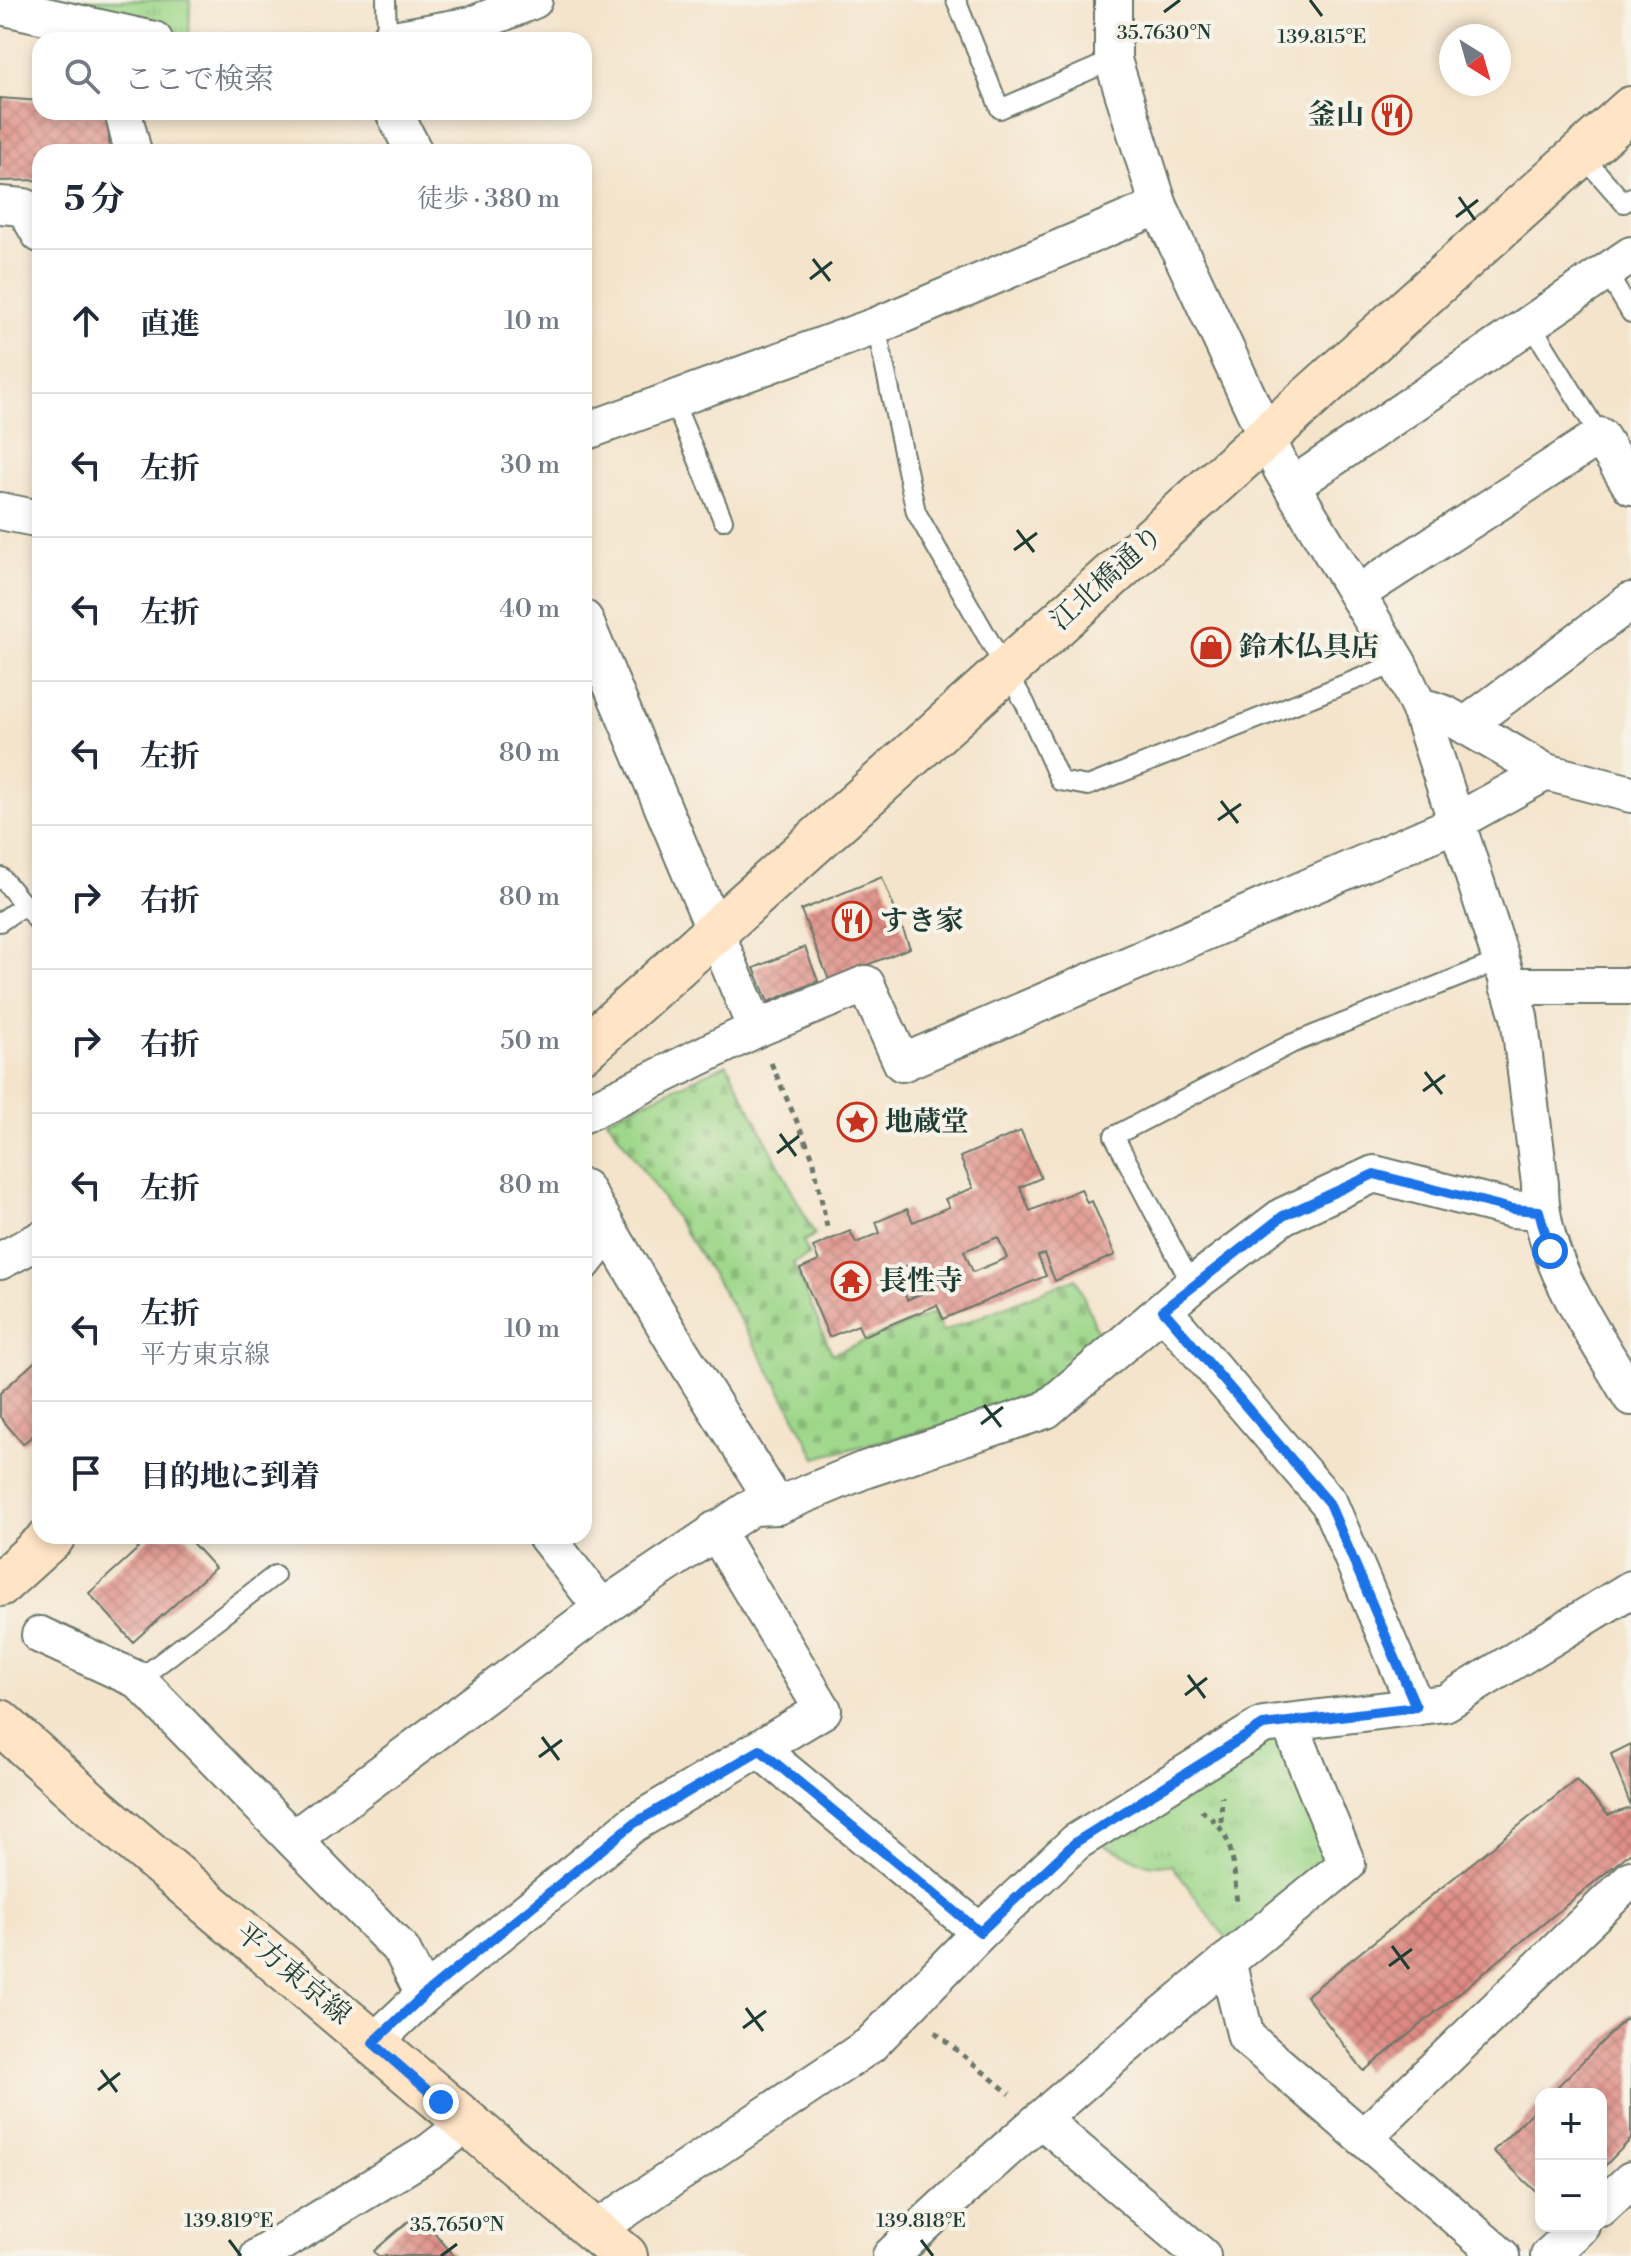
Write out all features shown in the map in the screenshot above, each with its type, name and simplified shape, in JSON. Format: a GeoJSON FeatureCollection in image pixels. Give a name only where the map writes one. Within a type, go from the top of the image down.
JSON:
{"type":"FeatureCollection","features":[{"type":"Feature","properties":{"kind":"main road","name":"江北橋通り"},"geometry":{"type":"LineString","coordinates":[[592,1042],[1264,435],[1631,109]]}},
{"type":"Feature","properties":{"kind":"main road"},"geometry":{"type":"LineString","coordinates":[[0,1584],[44,1544]]}},
{"type":"Feature","properties":{"kind":"main road","name":"平方東京線"},"geometry":{"type":"LineString","coordinates":[[0,1722],[466,2124],[610,2243]]}},
{"type":"Feature","properties":{"kind":"street"},"geometry":{"type":"LineString","coordinates":[[433,32],[472,25],[534,0]]}},
{"type":"Feature","properties":{"kind":"street"},"geometry":{"type":"LineString","coordinates":[[1117,2],[1113,60],[1159,206],[1264,435],[1398,663],[1421,712],[1519,1016],[1540,1184],[1539,1211],[1550,1251],[1631,1397]]}},
{"type":"Feature","properties":{"kind":"street"},"geometry":{"type":"LineString","coordinates":[[0,6],[97,32]]}},
{"type":"Feature","properties":{"kind":"street"},"geometry":{"type":"LineString","coordinates":[[125,120],[131,144]]}},
{"type":"Feature","properties":{"kind":"street"},"geometry":{"type":"LineString","coordinates":[[398,120],[410,144]]}},
{"type":"Feature","properties":{"kind":"street"},"geometry":{"type":"LineString","coordinates":[[0,205],[24,207],[32,220]]}},
{"type":"Feature","properties":{"kind":"street"},"geometry":{"type":"LineString","coordinates":[[592,429],[876,326],[1159,206]]}},
{"type":"Feature","properties":{"kind":"street"},"geometry":{"type":"LineString","coordinates":[[1292,486],[1619,264]]}},
{"type":"Feature","properties":{"kind":"street"},"geometry":{"type":"LineString","coordinates":[[1357,594],[1600,436],[1631,486]]}},
{"type":"Feature","properties":{"kind":"street"},"geometry":{"type":"LineString","coordinates":[[0,511],[32,517]]}},
{"type":"Feature","properties":{"kind":"street"},"geometry":{"type":"LineString","coordinates":[[1466,725],[1631,601]]}},
{"type":"Feature","properties":{"kind":"street"},"geometry":{"type":"LineString","coordinates":[[592,638],[756,1029]]}},
{"type":"Feature","properties":{"kind":"street"},"geometry":{"type":"LineString","coordinates":[[1421,712],[1430,709],[1466,725],[1546,772],[1631,794]]}},
{"type":"Feature","properties":{"kind":"street"},"geometry":{"type":"LineString","coordinates":[[592,1110],[756,1029],[866,984],[902,1063],[1458,820],[1546,772]]}},
{"type":"Feature","properties":{"kind":"street"},"geometry":{"type":"LineString","coordinates":[[1504,974],[1631,986]]}},
{"type":"Feature","properties":{"kind":"street"},"geometry":{"type":"LineString","coordinates":[[293,1839],[602,1608],[752,1507],[777,1506],[864,1470],[1046,1410],[1192,1285],[1283,1216],[1374,1174],[1512,1209],[1539,1211]]}},
{"type":"Feature","properties":{"kind":"street"},"geometry":{"type":"LineString","coordinates":[[592,1202],[777,1506]]}},
{"type":"Feature","properties":{"kind":"street"},"geometry":{"type":"LineString","coordinates":[[592,1252],[608,1231]]}},
{"type":"Feature","properties":{"kind":"street"},"geometry":{"type":"LineString","coordinates":[[0,1261],[32,1244]]}},
{"type":"Feature","properties":{"kind":"street"},"geometry":{"type":"LineString","coordinates":[[1163,1310],[1329,1503],[1416,1707]]}},
{"type":"Feature","properties":{"kind":"street"},"geometry":{"type":"LineString","coordinates":[[373,2043],[424,1995],[633,1824],[823,1710],[715,1530]]}},
{"type":"Feature","properties":{"kind":"street"},"geometry":{"type":"LineString","coordinates":[[552,1544],[602,1608]]}},
{"type":"Feature","properties":{"kind":"street"},"geometry":{"type":"LineString","coordinates":[[610,2243],[870,2045],[980,1932],[1076,1842],[1263,1725],[1445,1703],[1631,1589]]}},
{"type":"Feature","properties":{"kind":"street"},"geometry":{"type":"LineString","coordinates":[[40,1635],[138,1680],[402,1951],[424,1995]]}},
{"type":"Feature","properties":{"kind":"street"},"geometry":{"type":"LineString","coordinates":[[891,2256],[1042,2120],[1235,1954],[1347,1864],[1289,1722]]}},
{"type":"Feature","properties":{"kind":"street"},"geometry":{"type":"LineString","coordinates":[[760,1750],[980,1932]]}},
{"type":"Feature","properties":{"kind":"street"},"geometry":{"type":"LineString","coordinates":[[1364,2137],[1631,1879]]}},
{"type":"Feature","properties":{"kind":"street"},"geometry":{"type":"LineString","coordinates":[[1235,1954],[1246,2037],[1501,2256]]}},
{"type":"Feature","properties":{"kind":"street"},"geometry":{"type":"LineString","coordinates":[[1042,2120],[1202,2256]]}},
{"type":"Feature","properties":{"kind":"street"},"geometry":{"type":"LineString","coordinates":[[259,2256],[431,2151],[466,2124]]}},
{"type":"Feature","properties":{"kind":"street"},"geometry":{"type":"LineString","coordinates":[[1607,2202],[1631,2180]]}},
{"type":"Feature","properties":{"kind":"street"},"geometry":{"type":"LineString","coordinates":[[1549,2256],[1575,2232]]}},
{"type":"Feature","properties":{"kind":"lane"},"geometry":{"type":"LineString","coordinates":[[386,0],[388,32]]}},
{"type":"Feature","properties":{"kind":"lane"},"geometry":{"type":"LineString","coordinates":[[956,0],[1000,109],[1113,60]]}},
{"type":"Feature","properties":{"kind":"lane"},"geometry":{"type":"LineString","coordinates":[[1581,154],[1624,203],[1631,197]]}},
{"type":"Feature","properties":{"kind":"lane"},"geometry":{"type":"LineString","coordinates":[[1619,264],[1631,313]]}},
{"type":"Feature","properties":{"kind":"lane"},"geometry":{"type":"LineString","coordinates":[[1531,324],[1600,436]]}},
{"type":"Feature","properties":{"kind":"lane"},"geometry":{"type":"LineString","coordinates":[[876,326],[916,512],[1025,703],[1060,781],[1088,786],[1398,663]]}},
{"type":"Feature","properties":{"kind":"lane"},"geometry":{"type":"LineString","coordinates":[[673,400],[723,520]]}},
{"type":"Feature","properties":{"kind":"lane"},"geometry":{"type":"LineString","coordinates":[[1,877],[32,914]]}},
{"type":"Feature","properties":{"kind":"lane"},"geometry":{"type":"LineString","coordinates":[[0,922],[24,905]]}},
{"type":"Feature","properties":{"kind":"lane"},"geometry":{"type":"LineString","coordinates":[[1192,1285],[1114,1136],[1291,1044],[1504,974]]}},
{"type":"Feature","properties":{"kind":"lane"},"geometry":{"type":"LineString","coordinates":[[138,1680],[275,1575]]}},
{"type":"Feature","properties":{"kind":"path"},"geometry":{"type":"LineString","coordinates":[[756,1029],[813,1158],[827,1227]]}},
{"type":"Feature","properties":{"kind":"path"},"geometry":{"type":"LineString","coordinates":[[1165,1787],[1221,1823],[1232,1854],[1235,1954]]}},
{"type":"Feature","properties":{"kind":"path"},"geometry":{"type":"LineString","coordinates":[[906,2008],[1042,2120]]}},
{"type":"Feature","properties":{"kind":"green space"},"geometry":{"type":"Polygon","coordinates":[[[16,0],[190,0],[189,32],[162,32],[16,0]]]}},
{"type":"Feature","properties":{"kind":"green space"},"geometry":{"type":"Polygon","coordinates":[[[727,1064],[815,1235],[803,1241],[809,1255],[793,1263],[832,1354],[935,1313],[942,1332],[1076,1278],[1102,1342],[1060,1377],[1018,1400],[962,1420],[816,1458],[719,1284],[607,1119],[727,1064]]]}},
{"type":"Feature","properties":{"kind":"green space"},"geometry":{"type":"Polygon","coordinates":[[[1287,1728],[1342,1863],[1233,1948],[1172,1865],[1147,1865],[1096,1841],[1287,1728]]]}},
{"type":"Feature","properties":{"kind":"building"},"geometry":{"type":"Polygon","coordinates":[[[0,98],[32,100],[32,120],[108,120],[109,144],[32,144],[32,180],[0,181],[0,98]]]}},
{"type":"Feature","properties":{"kind":"building"},"geometry":{"type":"Polygon","coordinates":[[[882,877],[910,948],[829,980],[801,910],[882,877]]]}},
{"type":"Feature","properties":{"kind":"building"},"geometry":{"type":"Polygon","coordinates":[[[805,947],[818,981],[768,1002],[754,968],[805,947]]]}},
{"type":"Feature","properties":{"kind":"building"},"geometry":{"type":"Polygon","coordinates":[[[1021,1131],[1041,1178],[1020,1187],[1030,1211],[1081,1189],[1087,1203],[1092,1201],[1115,1255],[1055,1281],[1044,1254],[1038,1256],[1046,1276],[943,1319],[937,1305],[863,1336],[858,1325],[829,1337],[800,1269],[819,1261],[813,1247],[850,1231],[856,1243],[880,1233],[876,1222],[907,1209],[913,1222],[949,1207],[945,1199],[973,1188],[960,1157],[1021,1131]],[[998,1237],[964,1251],[973,1272],[1007,1258],[998,1237]],[[913,1263],[895,1270],[907,1300],[925,1292],[913,1263]]]}},
{"type":"Feature","properties":{"kind":"building"},"geometry":{"type":"Polygon","coordinates":[[[32,1364],[32,1436],[23,1444],[0,1417],[0,1393],[32,1364]]]}},
{"type":"Feature","properties":{"kind":"building"},"geometry":{"type":"Polygon","coordinates":[[[143,1544],[193,1544],[215,1568],[133,1642],[89,1593],[143,1544]]]}},
{"type":"Feature","properties":{"kind":"building"},"geometry":{"type":"Polygon","coordinates":[[[1631,1744],[1631,1807],[1611,1754],[1631,1744]]]}},
{"type":"Feature","properties":{"kind":"building"},"geometry":{"type":"Polygon","coordinates":[[[1576,1780],[1608,1815],[1631,1808],[1631,1852],[1364,2071],[1306,1996],[1576,1780]]]}},
{"type":"Feature","properties":{"kind":"building"},"geometry":{"type":"Polygon","coordinates":[[[1631,2013],[1631,2139],[1607,2164],[1607,2088],[1556,2088],[1631,2013]]]}},
{"type":"Feature","properties":{"kind":"building"},"geometry":{"type":"Polygon","coordinates":[[[1535,2109],[1535,2190],[1493,2151],[1535,2109]]]}},
{"type":"Feature","properties":{"kind":"building"},"geometry":{"type":"Polygon","coordinates":[[[418,2213],[454,2256],[378,2256],[374,2251],[418,2213]]]}},
{"type":"Feature","properties":{"kind":"place","name":"釜山"},"geometry":{"type":"Point","coordinates":[1392,115]}},
{"type":"Feature","properties":{"kind":"place","name":"鈴木仏具店"},"geometry":{"type":"Point","coordinates":[1211,647]}},
{"type":"Feature","properties":{"kind":"place","name":"すき家"},"geometry":{"type":"Point","coordinates":[852,921]}},
{"type":"Feature","properties":{"kind":"place","name":"地蔵堂"},"geometry":{"type":"Point","coordinates":[857,1122]}},
{"type":"Feature","properties":{"kind":"place","name":"長性寺"},"geometry":{"type":"Point","coordinates":[851,1281]}},
{"type":"Feature","properties":{"kind":"route"},"geometry":{"type":"LineString","coordinates":[[441,2102],[373,2043],[424,1995],[633,1824],[760,1750],[980,1932],[1076,1842],[1263,1725],[1416,1707],[1329,1503],[1163,1310],[1283,1216],[1374,1174],[1512,1209],[1539,1211],[1550,1251]]}}]}
